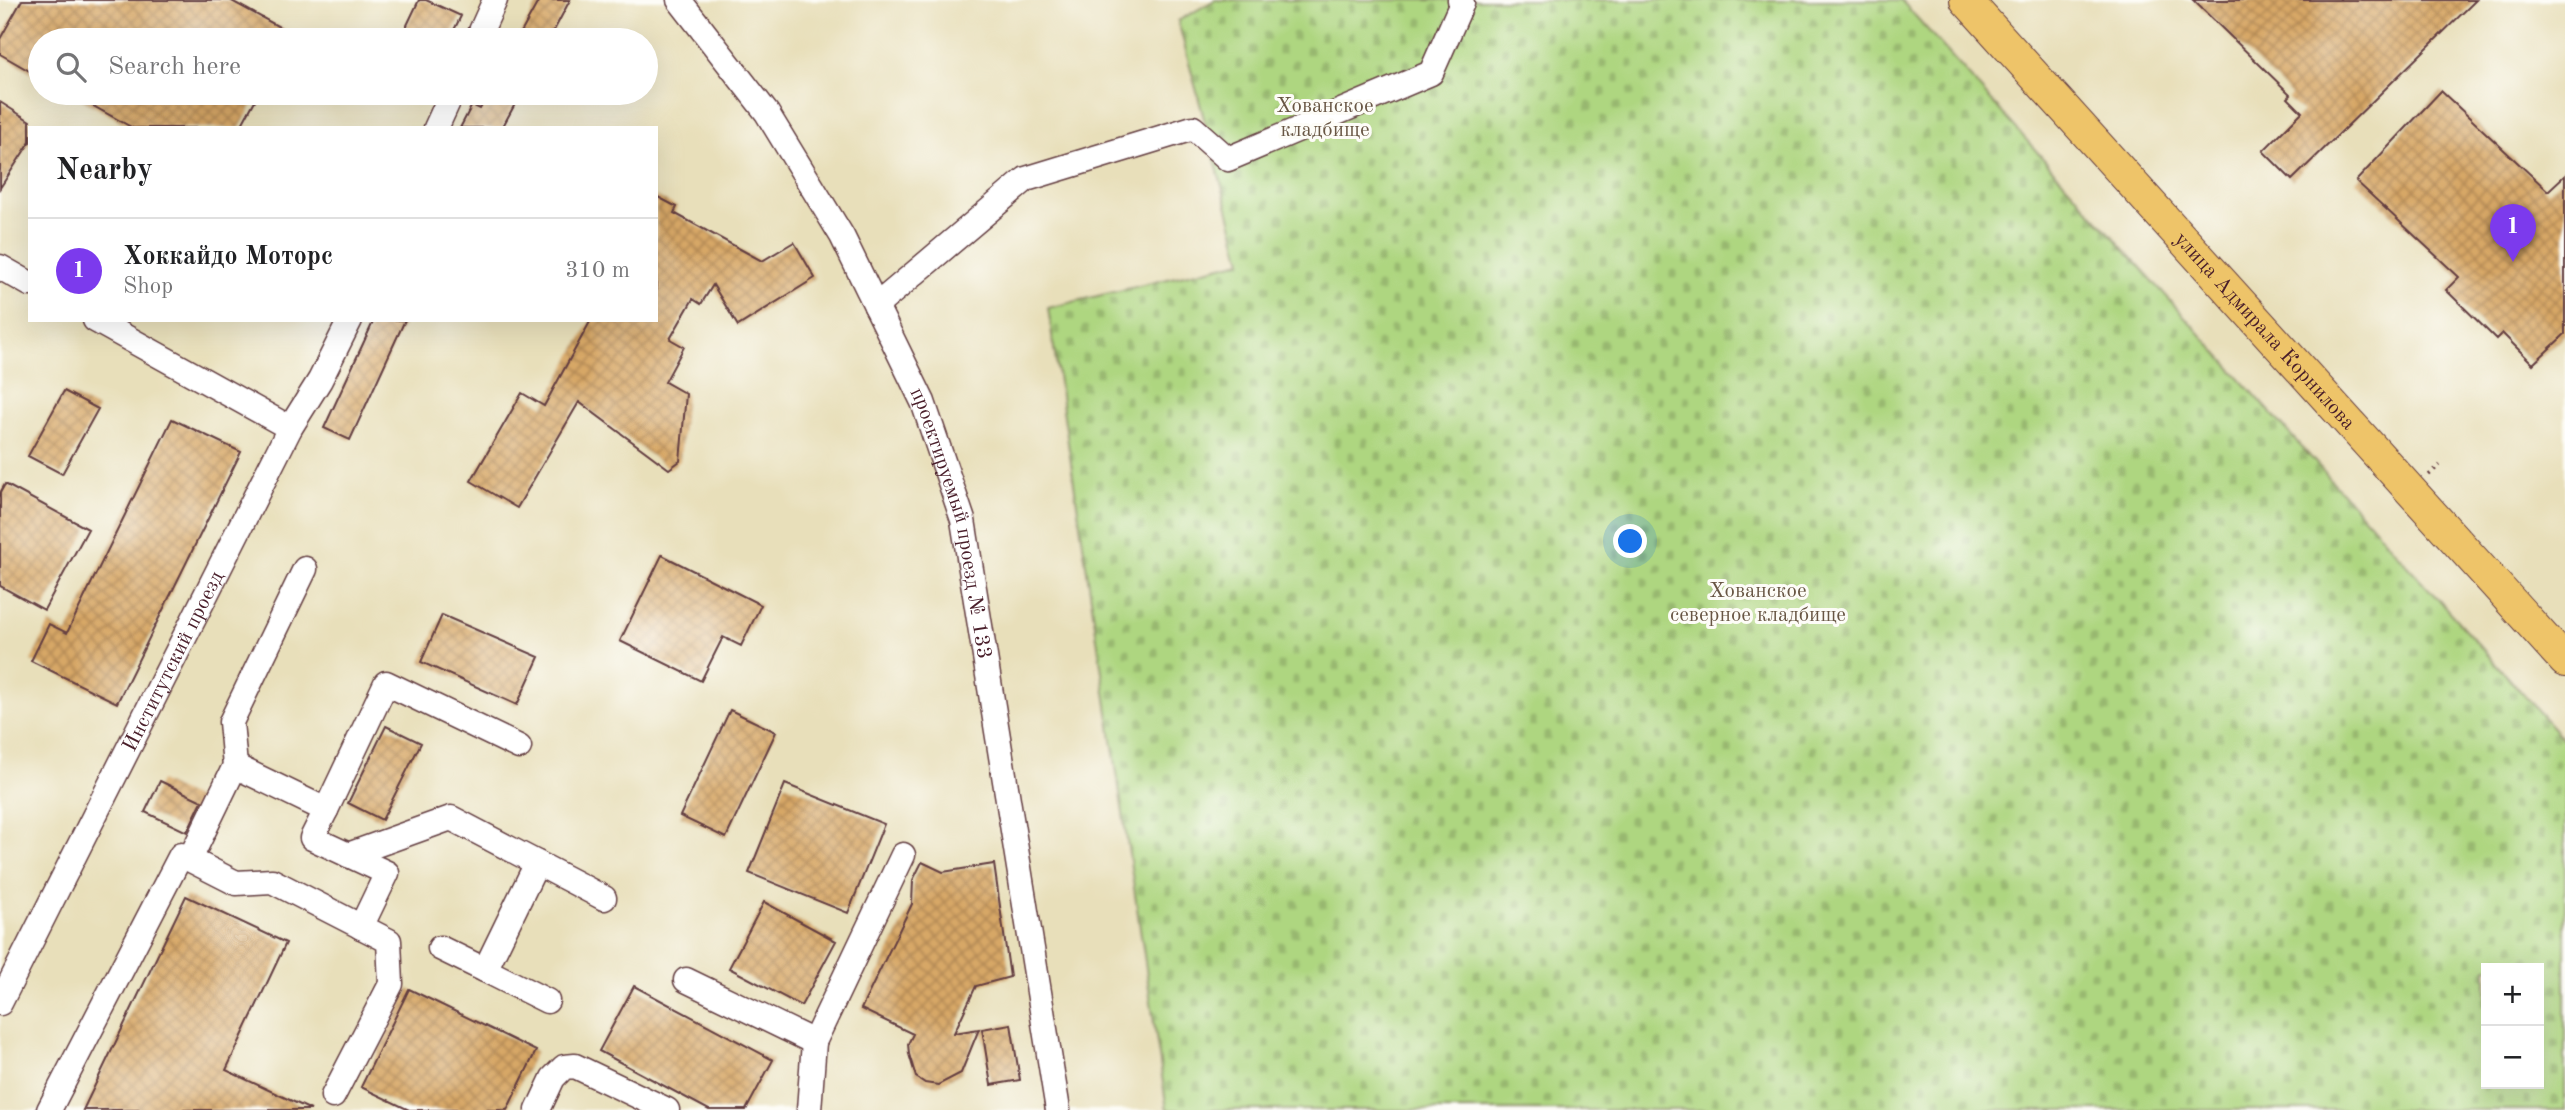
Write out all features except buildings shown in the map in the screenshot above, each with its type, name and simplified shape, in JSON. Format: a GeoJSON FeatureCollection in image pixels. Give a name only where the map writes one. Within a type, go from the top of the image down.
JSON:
{"type":"FeatureCollection","features":[{"type":"Feature","properties":{"kind":"main road","name":"улица Адмирала Корнилова"},"geometry":{"type":"LineString","coordinates":[[1966,0],[2565,661]]}},
{"type":"Feature","properties":{"kind":"street"},"geometry":{"type":"LineString","coordinates":[[482,28],[495,0]]}},
{"type":"Feature","properties":{"kind":"street","name":"проектируемый проезд № 133"},"geometry":{"type":"LineString","coordinates":[[680,0],[767,113],[842,236],[923,402],[963,520],[1058,1110]]}},
{"type":"Feature","properties":{"kind":"street"},"geometry":{"type":"LineString","coordinates":[[876,306],[1026,179],[1193,128],[1228,159],[1431,73],[1461,0]]}},
{"type":"Feature","properties":{"kind":"street"},"geometry":{"type":"LineString","coordinates":[[437,126],[447,105]]}},
{"type":"Feature","properties":{"kind":"street"},"geometry":{"type":"LineString","coordinates":[[0,267],[28,283]]}},
{"type":"Feature","properties":{"kind":"street"},"geometry":{"type":"LineString","coordinates":[[100,322],[290,428]]}},
{"type":"Feature","properties":{"kind":"street","name":"Институтский проезд"},"geometry":{"type":"LineString","coordinates":[[0,1003],[290,428],[325,370],[349,322]]}},
{"type":"Feature","properties":{"kind":"street"},"geometry":{"type":"LineString","coordinates":[[190,859],[234,766],[231,722],[305,569]]}},
{"type":"Feature","properties":{"kind":"street"},"geometry":{"type":"LineString","coordinates":[[361,927],[387,873],[312,838],[386,683],[519,747]]}},
{"type":"Feature","properties":{"kind":"street"},"geometry":{"type":"LineString","coordinates":[[234,766],[326,810]]}},
{"type":"Feature","properties":{"kind":"street"},"geometry":{"type":"LineString","coordinates":[[348,855],[451,818],[604,898]]}},
{"type":"Feature","properties":{"kind":"street"},"geometry":{"type":"LineString","coordinates":[[49,1110],[181,855],[236,883],[272,881],[389,942],[391,984],[333,1097]]}},
{"type":"Feature","properties":{"kind":"street"},"geometry":{"type":"LineString","coordinates":[[809,1110],[814,1042],[903,855]]}},
{"type":"Feature","properties":{"kind":"street"},"geometry":{"type":"LineString","coordinates":[[485,970],[537,863]]}},
{"type":"Feature","properties":{"kind":"street"},"geometry":{"type":"LineString","coordinates":[[440,948],[547,1000]]}},
{"type":"Feature","properties":{"kind":"street"},"geometry":{"type":"LineString","coordinates":[[687,980],[814,1042]]}},
{"type":"Feature","properties":{"kind":"street"},"geometry":{"type":"LineString","coordinates":[[538,1110],[553,1078],[564,1067],[575,1066],[665,1109]]}},
{"type":"Feature","properties":{"kind":"green space","name":"Хованское северное кладбище"},"geometry":{"type":"Polygon","coordinates":[[[1215,0],[1901,0],[2565,741],[2565,1110],[1167,1110],[1048,308],[1242,261],[1178,21],[1215,0]]]}},
{"type":"Feature","properties":{"kind":"place","name":"Хоккайдо Моторс"},"geometry":{"type":"Point","coordinates":[2513,262]}},
{"type":"Feature","properties":{"kind":"park label","name":"Хованское кладбище"},"geometry":{"type":"Point","coordinates":[1325,117]}}]}
